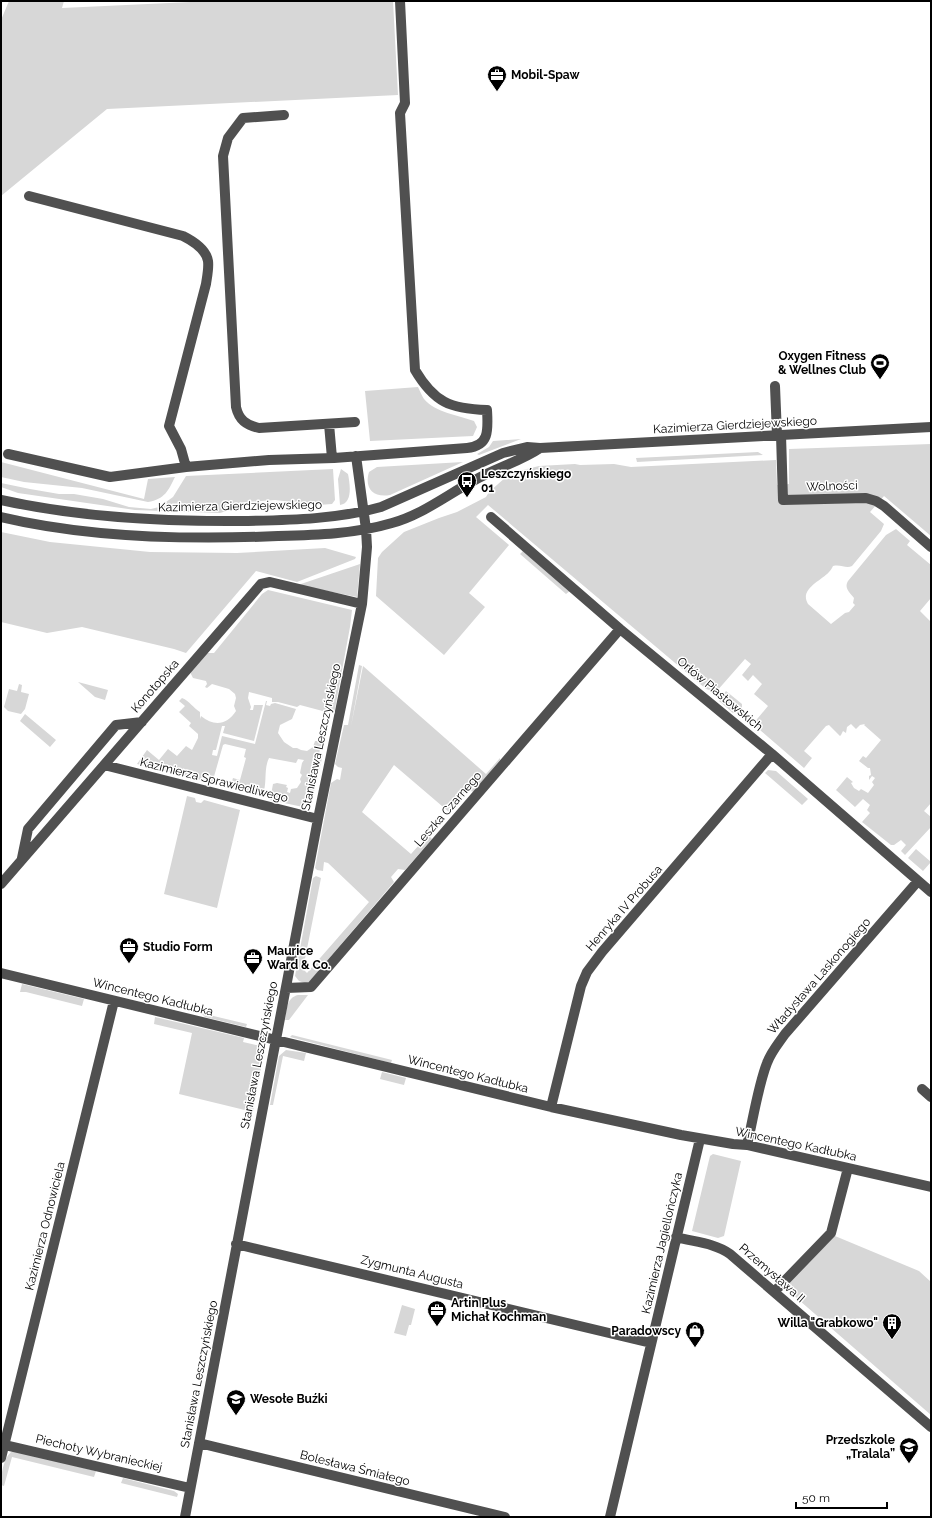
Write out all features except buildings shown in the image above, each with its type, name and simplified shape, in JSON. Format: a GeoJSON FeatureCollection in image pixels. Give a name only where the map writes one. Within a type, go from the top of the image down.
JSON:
{"type":"FeatureCollection","features":[{"type":"Feature","properties":{"kind":"street"},"geometry":{"type":"LineString","coordinates":[[8,454],[110,477],[186,467],[269,460],[332,458],[475,447],[482,443],[487,431],[487,410],[468,410],[447,404],[426,388],[415,370],[400,113],[405,103],[400,1]]}},
{"type":"Feature","properties":{"kind":"street"},"geometry":{"type":"LineString","coordinates":[[284,115],[243,118],[228,138],[223,156],[236,408],[238,415],[244,422],[259,428],[355,422]]}},
{"type":"Feature","properties":{"kind":"street"},"geometry":{"type":"LineString","coordinates":[[29,196],[183,236],[192,240],[201,248],[208,261],[206,284],[169,426],[181,449],[186,467]]}},
{"type":"Feature","properties":{"kind":"street"},"geometry":{"type":"LineString","coordinates":[[775,386],[779,435]]}},
{"type":"Feature","properties":{"kind":"street"},"geometry":{"type":"LineString","coordinates":[[329,424],[332,458]]}},
{"type":"Feature","properties":{"kind":"street","name":"Kazimierza Gierdziejewskiego"},"geometry":{"type":"LineString","coordinates":[[1,500],[76,513],[157,521],[268,520],[337,516],[364,512],[400,499],[503,453],[527,447],[540,448],[931,427]]}},
{"type":"Feature","properties":{"kind":"street","name":"Wolności"},"geometry":{"type":"LineString","coordinates":[[779,435],[783,500],[866,498],[876,501],[884,506],[931,547]]}},
{"type":"Feature","properties":{"kind":"street","name":"Kazimierza Gierdziejewskiego"},"geometry":{"type":"LineString","coordinates":[[1,516],[72,529],[173,537],[243,538],[338,533],[366,529],[412,516],[475,479],[528,456],[540,448]]}},
{"type":"Feature","properties":{"kind":"street","name":"Stanisława Leszczyńskiego"},"geometry":{"type":"LineString","coordinates":[[185,1517],[275,1040],[362,604],[367,554],[366,529],[356,456]]}},
{"type":"Feature","properties":{"kind":"street","name":"Orłów Piastowskich"},"geometry":{"type":"LineString","coordinates":[[491,517],[620,629],[772,754],[931,892]]}},
{"type":"Feature","properties":{"kind":"street","name":"Konotopska"},"geometry":{"type":"LineString","coordinates":[[1,884],[260,584],[270,582],[362,604]]}},
{"type":"Feature","properties":{"kind":"street","name":"Leszka Czarnego"},"geometry":{"type":"LineString","coordinates":[[286,988],[311,987],[620,629]]}},
{"type":"Feature","properties":{"kind":"street"},"geometry":{"type":"LineString","coordinates":[[22,860],[28,829],[57,788],[86,760],[101,737],[116,725],[142,722]]}},
{"type":"Feature","properties":{"kind":"street","name":"Henryka IV Probusa"},"geometry":{"type":"LineString","coordinates":[[551,1108],[580,992],[587,972],[602,952],[772,754]]}},
{"type":"Feature","properties":{"kind":"street"},"geometry":{"type":"LineString","coordinates":[[86,760],[101,768]]}},
{"type":"Feature","properties":{"kind":"street","name":"Kazimierza Sprawiedliwego"},"geometry":{"type":"LineString","coordinates":[[101,768],[318,819]]}},
{"type":"Feature","properties":{"kind":"street","name":"Władysława Laskonogiego"},"geometry":{"type":"LineString","coordinates":[[747,1145],[763,1076],[773,1050],[784,1034],[918,881]]}},
{"type":"Feature","properties":{"kind":"street","name":"Wincentego Kadłubka"},"geometry":{"type":"LineString","coordinates":[[1,973],[551,1108],[700,1138],[747,1145],[931,1187]]}},
{"type":"Feature","properties":{"kind":"street","name":"Kazimierza Odnowiciela"},"geometry":{"type":"LineString","coordinates":[[1,1458],[3,1444],[114,1001]]}},
{"type":"Feature","properties":{"kind":"street"},"geometry":{"type":"LineString","coordinates":[[922,1089],[931,1097]]}},
{"type":"Feature","properties":{"kind":"street","name":"Kazimierza Jagiellończyka"},"geometry":{"type":"LineString","coordinates":[[610,1517],[700,1138]]}},
{"type":"Feature","properties":{"kind":"street"},"geometry":{"type":"LineString","coordinates":[[774,1292],[831,1233],[848,1168]]}},
{"type":"Feature","properties":{"kind":"street","name":"Przemysława II"},"geometry":{"type":"LineString","coordinates":[[676,1237],[724,1250],[931,1427]]}},
{"type":"Feature","properties":{"kind":"street","name":"Zygmunta Augusta"},"geometry":{"type":"LineString","coordinates":[[236,1244],[651,1343]]}},
{"type":"Feature","properties":{"kind":"street","name":"Bolesława Śmiałego"},"geometry":{"type":"LineString","coordinates":[[199,1443],[505,1517]]}},
{"type":"Feature","properties":{"kind":"street","name":"Piechoty Wybranieckiej"},"geometry":{"type":"LineString","coordinates":[[3,1444],[190,1488]]}},
{"type":"Feature","properties":{"kind":"shaded area"},"geometry":{"type":"Polygon","coordinates":[[[9,1],[64,1],[62,8],[212,1],[393,1],[398,95],[107,109],[1,196],[1,20],[9,1]]]}},
{"type":"Feature","properties":{"kind":"shaded area"},"geometry":{"type":"Polygon","coordinates":[[[418,387],[424,399],[435,408],[474,421],[477,427],[473,436],[370,441],[365,391],[418,387]]]}},
{"type":"Feature","properties":{"kind":"shaded area"},"geometry":{"type":"Polygon","coordinates":[[[521,439],[479,455],[477,454],[489,447],[493,441],[521,439]]]}},
{"type":"Feature","properties":{"kind":"shaded area"},"geometry":{"type":"Polygon","coordinates":[[[931,444],[931,536],[884,496],[870,512],[884,524],[881,531],[852,566],[833,566],[831,570],[812,586],[806,594],[808,604],[831,624],[845,613],[849,612],[855,605],[853,603],[854,598],[847,588],[848,581],[886,535],[896,529],[910,541],[907,545],[931,565],[931,598],[920,611],[931,622],[931,803],[924,811],[931,817],[931,827],[905,855],[901,851],[906,845],[901,840],[894,845],[891,845],[862,822],[870,813],[867,810],[870,805],[863,799],[855,807],[836,790],[847,777],[853,782],[851,783],[854,788],[859,791],[861,789],[868,793],[874,785],[872,782],[875,778],[872,776],[869,780],[869,776],[871,775],[870,768],[859,761],[863,756],[866,758],[881,740],[864,725],[865,724],[860,725],[856,729],[851,724],[847,727],[846,733],[843,731],[840,736],[829,725],[826,726],[804,751],[812,758],[804,768],[753,724],[768,706],[754,694],[762,684],[753,675],[748,681],[742,675],[751,664],[745,659],[716,692],[706,689],[488,505],[476,517],[509,545],[469,593],[485,607],[444,655],[376,596],[378,558],[382,552],[404,532],[457,512],[486,497],[489,492],[506,477],[515,472],[539,466],[575,464],[614,464],[631,467],[776,460],[777,485],[789,484],[789,449],[931,444]]]}},
{"type":"Feature","properties":{"kind":"shaded area"},"geometry":{"type":"Polygon","coordinates":[[[758,452],[763,455],[637,462],[636,458],[758,452]]]}},
{"type":"Feature","properties":{"kind":"shaded area"},"geometry":{"type":"Polygon","coordinates":[[[1,462],[144,499],[148,479],[175,477],[165,494],[154,501],[148,502],[82,488],[24,482],[1,477],[1,462]]]}},
{"type":"Feature","properties":{"kind":"shaded area"},"geometry":{"type":"Polygon","coordinates":[[[463,462],[390,495],[379,495],[371,491],[368,483],[369,472],[377,467],[463,462]]]}},
{"type":"Feature","properties":{"kind":"shaded area"},"geometry":{"type":"Polygon","coordinates":[[[333,469],[335,500],[332,504],[318,505],[275,500],[245,502],[233,509],[220,513],[135,510],[18,493],[1,487],[1,483],[59,494],[74,494],[103,499],[129,507],[151,509],[159,507],[173,497],[186,476],[333,469]]]}},
{"type":"Feature","properties":{"kind":"shaded area"},"geometry":{"type":"Polygon","coordinates":[[[341,469],[348,474],[350,492],[347,501],[340,505],[338,479],[341,469]]]}},
{"type":"Feature","properties":{"kind":"shaded area"},"geometry":{"type":"Polygon","coordinates":[[[1,532],[50,542],[150,552],[237,553],[325,548],[356,557],[355,559],[297,582],[256,571],[186,653],[82,627],[47,633],[1,622],[1,532]]]}},
{"type":"Feature","properties":{"kind":"shaded area"},"geometry":{"type":"Polygon","coordinates":[[[523,551],[570,591],[566,594],[520,554],[523,551]]]}},
{"type":"Feature","properties":{"kind":"shaded area"},"geometry":{"type":"Polygon","coordinates":[[[360,564],[357,597],[298,585],[360,564]]]}},
{"type":"Feature","properties":{"kind":"shaded area"},"geometry":{"type":"Polygon","coordinates":[[[268,590],[352,610],[334,714],[300,705],[297,707],[272,702],[272,698],[249,692],[248,698],[251,707],[250,710],[253,710],[254,705],[263,705],[254,741],[223,733],[225,726],[222,726],[216,750],[213,750],[212,755],[217,756],[222,736],[255,744],[266,701],[266,705],[270,706],[271,704],[275,703],[296,709],[292,719],[280,725],[278,733],[284,742],[293,748],[301,750],[307,751],[313,747],[315,741],[322,741],[319,754],[323,754],[312,800],[303,807],[270,800],[273,784],[277,783],[287,785],[287,792],[290,793],[291,789],[297,788],[301,782],[300,779],[302,775],[300,773],[304,760],[298,759],[296,763],[269,758],[266,767],[265,787],[262,796],[230,788],[233,778],[240,780],[246,758],[244,757],[246,749],[225,744],[223,745],[213,780],[217,781],[216,784],[137,764],[147,750],[159,760],[168,749],[177,756],[186,746],[192,750],[198,738],[198,734],[189,726],[191,723],[179,712],[185,706],[179,701],[182,698],[200,712],[200,719],[201,716],[206,720],[215,723],[224,722],[236,711],[234,706],[236,698],[235,694],[229,689],[212,684],[207,688],[205,687],[207,684],[206,681],[193,678],[190,672],[206,653],[214,653],[262,594],[268,590]]]}},
{"type":"Feature","properties":{"kind":"shaded area"},"geometry":{"type":"Polygon","coordinates":[[[359,665],[362,666],[351,726],[363,666],[486,774],[500,758],[500,760],[474,792],[467,790],[449,812],[394,765],[362,812],[411,854],[428,835],[432,839],[405,870],[398,869],[391,877],[394,882],[309,982],[305,983],[299,981],[295,976],[313,878],[316,876],[321,878],[303,969],[307,973],[369,902],[328,863],[324,862],[323,871],[315,868],[331,783],[337,779],[340,780],[342,768],[335,764],[344,725],[348,725],[359,665]]]}},
{"type":"Feature","properties":{"kind":"shaded area"},"geometry":{"type":"Polygon","coordinates":[[[78,682],[108,690],[105,700],[95,697],[78,682]]]}},
{"type":"Feature","properties":{"kind":"shaded area"},"geometry":{"type":"Polygon","coordinates":[[[19,684],[22,685],[21,692],[29,694],[25,709],[21,714],[8,711],[4,707],[9,689],[17,691],[19,684]]]}},
{"type":"Feature","properties":{"kind":"shaded area"},"geometry":{"type":"Polygon","coordinates":[[[726,691],[742,704],[742,708],[739,712],[733,713],[719,701],[726,691]]]}},
{"type":"Feature","properties":{"kind":"shaded area"},"geometry":{"type":"Polygon","coordinates":[[[25,714],[56,740],[50,747],[20,721],[25,714]]]}},
{"type":"Feature","properties":{"kind":"shaded area"},"geometry":{"type":"Polygon","coordinates":[[[768,770],[776,771],[808,799],[802,805],[765,773],[768,770]]]}},
{"type":"Feature","properties":{"kind":"shaded area"},"geometry":{"type":"Polygon","coordinates":[[[187,796],[195,798],[196,802],[201,803],[204,800],[240,810],[217,908],[164,894],[187,796]]]}},
{"type":"Feature","properties":{"kind":"shaded area"},"geometry":{"type":"Polygon","coordinates":[[[916,849],[931,862],[923,871],[908,858],[916,849]]]}},
{"type":"Feature","properties":{"kind":"shaded area"},"geometry":{"type":"Polygon","coordinates":[[[22,984],[84,999],[82,1006],[26,992],[20,992],[22,984]]]}},
{"type":"Feature","properties":{"kind":"shaded area"},"geometry":{"type":"Polygon","coordinates":[[[298,995],[308,995],[289,1020],[285,1020],[289,1002],[298,995]]]}},
{"type":"Feature","properties":{"kind":"shaded area"},"geometry":{"type":"Polygon","coordinates":[[[201,1013],[247,1024],[246,1027],[205,1017],[201,1013]]]}},
{"type":"Feature","properties":{"kind":"shaded area"},"geometry":{"type":"Polygon","coordinates":[[[155,1017],[244,1038],[243,1042],[260,1046],[264,1052],[253,1112],[179,1094],[192,1033],[154,1024],[155,1017]]]}},
{"type":"Feature","properties":{"kind":"shaded area"},"geometry":{"type":"Polygon","coordinates":[[[292,1035],[392,1060],[391,1063],[290,1037],[292,1035]]]}},
{"type":"Feature","properties":{"kind":"shaded area"},"geometry":{"type":"Polygon","coordinates":[[[286,1050],[306,1053],[304,1061],[283,1056],[273,1105],[270,1105],[279,1056],[286,1050]]]}},
{"type":"Feature","properties":{"kind":"shaded area"},"geometry":{"type":"Polygon","coordinates":[[[382,1072],[406,1078],[404,1085],[380,1079],[382,1072]]]}},
{"type":"Feature","properties":{"kind":"shaded area"},"geometry":{"type":"Polygon","coordinates":[[[713,1154],[741,1161],[724,1236],[718,1238],[692,1231],[710,1156],[713,1154]]]}},
{"type":"Feature","properties":{"kind":"shaded area"},"geometry":{"type":"Polygon","coordinates":[[[835,1236],[919,1271],[931,1282],[931,1415],[784,1287],[835,1236]]]}},
{"type":"Feature","properties":{"kind":"shaded area"},"geometry":{"type":"Polygon","coordinates":[[[402,1305],[415,1309],[411,1325],[409,1325],[406,1336],[394,1333],[402,1305]]]}},
{"type":"Feature","properties":{"kind":"shaded area"},"geometry":{"type":"Polygon","coordinates":[[[11,1452],[18,1452],[96,1471],[94,1477],[12,1457],[4,1486],[1,1485],[3,1467],[8,1455],[11,1452]]]}},
{"type":"Feature","properties":{"kind":"shaded area"},"geometry":{"type":"Polygon","coordinates":[[[123,1478],[174,1491],[178,1494],[177,1497],[121,1483],[123,1478]]]}},
{"type":"Feature","properties":{"kind":"place","name":"Mobil-Spaw"},"geometry":{"type":"Point","coordinates":[497,92]}},
{"type":"Feature","properties":{"kind":"place","name":"Oxygen Fitness & Wellnes Club"},"geometry":{"type":"Point","coordinates":[880,380]}},
{"type":"Feature","properties":{"kind":"place","name":"Leszczyńskiego 01"},"geometry":{"type":"Point","coordinates":[467,498]}},
{"type":"Feature","properties":{"kind":"place","name":"Studio Form"},"geometry":{"type":"Point","coordinates":[129,964]}},
{"type":"Feature","properties":{"kind":"place","name":"Maurice Ward & Co."},"geometry":{"type":"Point","coordinates":[253,975]}},
{"type":"Feature","properties":{"kind":"place","name":"Artin Plus Michał Kochman"},"geometry":{"type":"Point","coordinates":[437,1327]}},
{"type":"Feature","properties":{"kind":"place","name":"Willa \"Grabkowo\""},"geometry":{"type":"Point","coordinates":[892,1340]}},
{"type":"Feature","properties":{"kind":"place","name":"Paradowscy"},"geometry":{"type":"Point","coordinates":[695,1348]}},
{"type":"Feature","properties":{"kind":"place","name":"Wesołe Buźki"},"geometry":{"type":"Point","coordinates":[236,1416]}},
{"type":"Feature","properties":{"kind":"place","name":"Przedszkole „Tralala”"},"geometry":{"type":"Point","coordinates":[909,1464]}}]}
